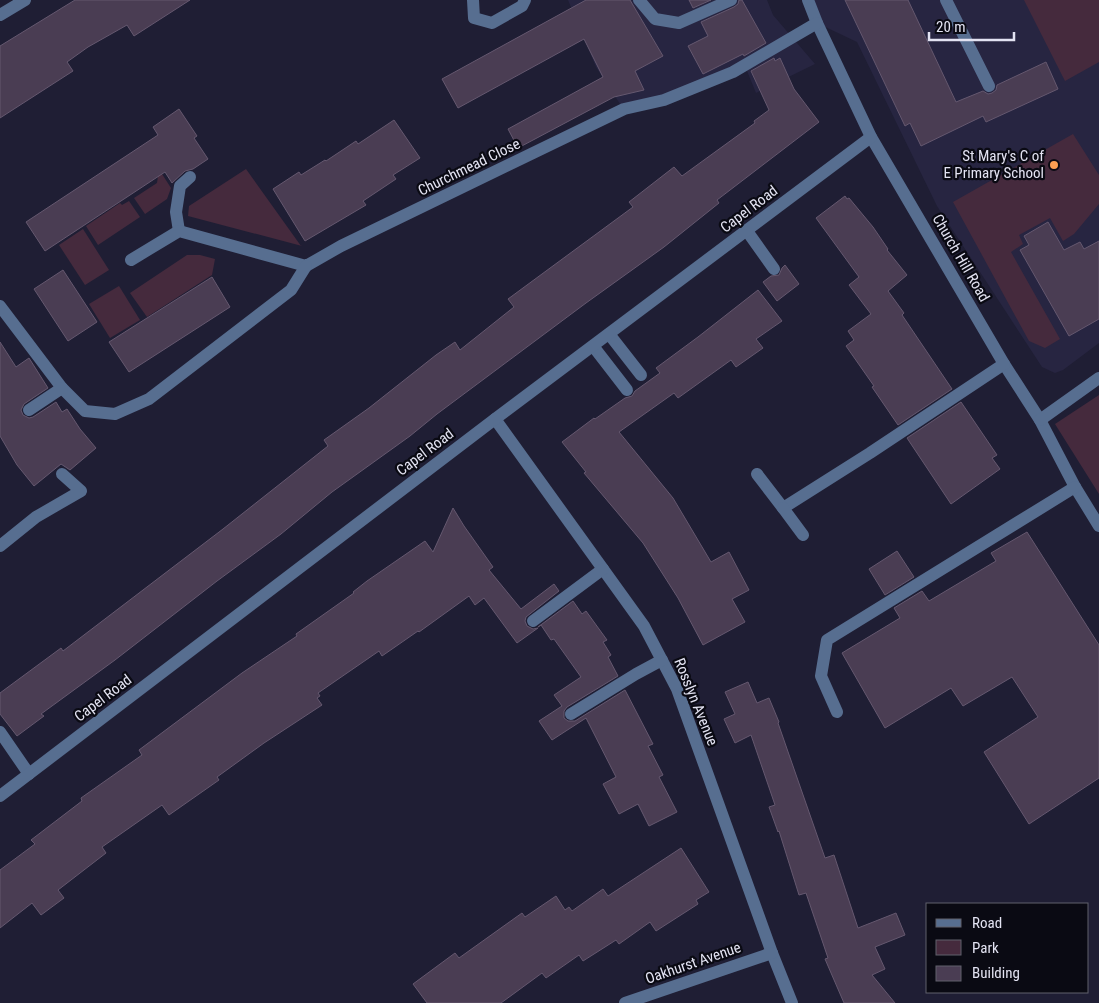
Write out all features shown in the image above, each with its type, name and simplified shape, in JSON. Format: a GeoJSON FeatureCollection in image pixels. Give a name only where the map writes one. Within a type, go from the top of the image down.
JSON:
{"type":"FeatureCollection","features":[{"type":"Feature","properties":{"kind":"street"},"geometry":{"type":"LineString","coordinates":[[0,15],[25,0]]}},
{"type":"Feature","properties":{"kind":"street"},"geometry":{"type":"LineString","coordinates":[[473,0],[474,18],[492,22],[522,6],[525,0]]}},
{"type":"Feature","properties":{"kind":"street"},"geometry":{"type":"LineString","coordinates":[[639,0],[655,19],[679,24],[731,0]]}},
{"type":"Feature","properties":{"kind":"street","name":"Church Hill Road"},"geometry":{"type":"LineString","coordinates":[[808,0],[871,137],[1004,364],[1040,420],[1075,487],[1099,526]]}},
{"type":"Feature","properties":{"kind":"street"},"geometry":{"type":"LineString","coordinates":[[946,0],[989,86]]}},
{"type":"Feature","properties":{"kind":"street","name":"Churchmead Close"},"geometry":{"type":"LineString","coordinates":[[306,266],[341,246],[624,109],[664,100],[733,72],[817,23]]}},
{"type":"Feature","properties":{"kind":"street","name":"Capel Road"},"geometry":{"type":"LineString","coordinates":[[0,796],[871,137]]}},
{"type":"Feature","properties":{"kind":"street"},"geometry":{"type":"LineString","coordinates":[[179,231],[176,212],[180,186],[190,176]]}},
{"type":"Feature","properties":{"kind":"street"},"geometry":{"type":"LineString","coordinates":[[0,306],[62,388],[85,411],[116,414],[149,399],[291,290],[306,266],[179,231],[131,260]]}},
{"type":"Feature","properties":{"kind":"street"},"geometry":{"type":"LineString","coordinates":[[747,231],[774,269]]}},
{"type":"Feature","properties":{"kind":"street"},"geometry":{"type":"LineString","coordinates":[[609,334],[641,375]]}},
{"type":"Feature","properties":{"kind":"street"},"geometry":{"type":"LineString","coordinates":[[593,346],[626,390]]}},
{"type":"Feature","properties":{"kind":"street"},"geometry":{"type":"LineString","coordinates":[[783,508],[1004,364]]}},
{"type":"Feature","properties":{"kind":"street"},"geometry":{"type":"LineString","coordinates":[[1040,420],[1099,378]]}},
{"type":"Feature","properties":{"kind":"street"},"geometry":{"type":"LineString","coordinates":[[29,410],[62,388]]}},
{"type":"Feature","properties":{"kind":"street","name":"Rosslyn Avenue"},"geometry":{"type":"LineString","coordinates":[[495,420],[644,626],[677,689],[772,953],[792,1003]]}},
{"type":"Feature","properties":{"kind":"street"},"geometry":{"type":"LineString","coordinates":[[0,546],[36,517],[81,491],[62,474]]}},
{"type":"Feature","properties":{"kind":"street"},"geometry":{"type":"LineString","coordinates":[[757,474],[803,535]]}},
{"type":"Feature","properties":{"kind":"street"},"geometry":{"type":"LineString","coordinates":[[837,712],[821,676],[827,640],[1075,487]]}},
{"type":"Feature","properties":{"kind":"street"},"geometry":{"type":"LineString","coordinates":[[533,621],[603,569]]}},
{"type":"Feature","properties":{"kind":"street"},"geometry":{"type":"LineString","coordinates":[[571,714],[662,660]]}},
{"type":"Feature","properties":{"kind":"street"},"geometry":{"type":"LineString","coordinates":[[0,732],[29,774]]}},
{"type":"Feature","properties":{"kind":"street","name":"Oakhurst Avenue"},"geometry":{"type":"LineString","coordinates":[[625,1003],[772,953]]}},
{"type":"Feature","properties":{"kind":"shaded area"},"geometry":{"type":"Polygon","coordinates":[[[568,0],[767,0],[773,15],[815,64],[756,93],[743,61],[664,98],[622,107],[596,67],[568,0]]]}},
{"type":"Feature","properties":{"kind":"shaded area"},"geometry":{"type":"Polygon","coordinates":[[[808,0],[1099,0],[1099,343],[1063,370],[1055,373],[1042,367],[937,206],[857,42],[817,23],[808,0]]]}},
{"type":"Feature","properties":{"kind":"green space"},"geometry":{"type":"Polygon","coordinates":[[[1024,0],[1099,0],[1099,62],[1065,81],[1024,0]]]}},
{"type":"Feature","properties":{"kind":"green space"},"geometry":{"type":"Polygon","coordinates":[[[1073,134],[1099,175],[1099,204],[1074,234],[1063,241],[1050,218],[1019,235],[1023,244],[1011,252],[1060,339],[1045,348],[1029,341],[953,202],[1073,134]]]}},
{"type":"Feature","properties":{"kind":"green space"},"geometry":{"type":"Polygon","coordinates":[[[246,169],[301,246],[188,216],[189,206],[246,169]]]}},
{"type":"Feature","properties":{"kind":"green space"},"geometry":{"type":"Polygon","coordinates":[[[162,174],[171,188],[167,199],[145,214],[134,198],[157,183],[158,176],[162,174]]]}},
{"type":"Feature","properties":{"kind":"green space"},"geometry":{"type":"Polygon","coordinates":[[[129,201],[140,217],[98,245],[86,226],[120,203],[122,205],[129,201]]]}},
{"type":"Feature","properties":{"kind":"green space"},"geometry":{"type":"Polygon","coordinates":[[[83,229],[109,270],[85,285],[59,245],[83,229]]]}},
{"type":"Feature","properties":{"kind":"green space"},"geometry":{"type":"Polygon","coordinates":[[[187,255],[200,255],[215,259],[212,275],[147,317],[130,293],[187,255]]]}},
{"type":"Feature","properties":{"kind":"green space"},"geometry":{"type":"Polygon","coordinates":[[[119,286],[140,320],[110,338],[89,304],[119,286]]]}},
{"type":"Feature","properties":{"kind":"green space"},"geometry":{"type":"Polygon","coordinates":[[[1099,395],[1099,494],[1055,424],[1099,395]]]}},
{"type":"Feature","properties":{"kind":"building"},"geometry":{"type":"Polygon","coordinates":[[[75,0],[190,0],[134,36],[127,25],[88,47],[67,62],[73,71],[0,118],[0,46],[75,0]]]}},
{"type":"Feature","properties":{"kind":"building"},"geometry":{"type":"Polygon","coordinates":[[[586,0],[630,0],[663,56],[635,71],[644,90],[614,97],[518,148],[508,129],[603,77],[584,39],[458,108],[442,79],[586,0]]]}},
{"type":"Feature","properties":{"kind":"building"},"geometry":{"type":"Polygon","coordinates":[[[689,0],[711,0],[693,8],[689,0]]]}},
{"type":"Feature","properties":{"kind":"building"},"geometry":{"type":"Polygon","coordinates":[[[739,0],[742,0],[766,43],[744,56],[743,54],[703,74],[688,46],[708,36],[701,22],[734,7],[738,4],[739,0]]]}},
{"type":"Feature","properties":{"kind":"building"},"geometry":{"type":"Polygon","coordinates":[[[845,0],[908,0],[956,102],[983,91],[988,94],[992,93],[996,90],[997,85],[1046,62],[1058,89],[986,122],[983,116],[921,146],[910,123],[905,126],[845,0]]]}},
{"type":"Feature","properties":{"kind":"building"},"geometry":{"type":"Polygon","coordinates":[[[774,58],[775,61],[780,58],[794,89],[819,122],[717,200],[719,203],[664,247],[332,492],[281,534],[41,714],[44,716],[17,736],[0,714],[0,693],[61,648],[63,651],[223,529],[328,446],[324,440],[369,408],[436,355],[455,342],[460,350],[514,307],[508,299],[633,207],[629,202],[674,167],[682,176],[755,123],[754,121],[769,110],[751,71],[774,58]]]}},
{"type":"Feature","properties":{"kind":"building"},"geometry":{"type":"Polygon","coordinates":[[[179,109],[197,136],[194,138],[208,159],[193,169],[185,171],[172,183],[165,172],[45,251],[26,222],[158,135],[153,127],[179,109]]]}},
{"type":"Feature","properties":{"kind":"building"},"geometry":{"type":"Polygon","coordinates":[[[394,120],[420,158],[393,175],[396,179],[363,201],[366,205],[305,241],[273,189],[299,172],[301,175],[326,161],[356,141],[358,144],[394,120]]]}},
{"type":"Feature","properties":{"kind":"building"},"geometry":{"type":"Polygon","coordinates":[[[845,196],[847,199],[849,198],[873,227],[887,250],[907,275],[888,291],[952,389],[898,425],[846,346],[854,340],[848,331],[871,314],[849,285],[859,277],[816,218],[845,196]]]}},
{"type":"Feature","properties":{"kind":"building"},"geometry":{"type":"Polygon","coordinates":[[[1048,222],[1064,250],[1080,242],[1084,249],[1099,241],[1099,319],[1069,336],[1020,250],[1029,245],[1024,236],[1048,222]]]}},
{"type":"Feature","properties":{"kind":"building"},"geometry":{"type":"Polygon","coordinates":[[[785,265],[799,284],[777,301],[763,282],[771,276],[779,275],[785,265]]]}},
{"type":"Feature","properties":{"kind":"building"},"geometry":{"type":"Polygon","coordinates":[[[63,270],[97,322],[68,341],[34,289],[63,270]]]}},
{"type":"Feature","properties":{"kind":"building"},"geometry":{"type":"Polygon","coordinates":[[[212,277],[230,307],[129,372],[109,342],[212,277]]]}},
{"type":"Feature","properties":{"kind":"building"},"geometry":{"type":"Polygon","coordinates":[[[758,290],[782,321],[756,339],[763,348],[736,367],[731,360],[678,398],[674,393],[619,432],[673,498],[711,562],[729,552],[749,590],[732,599],[745,622],[703,645],[678,598],[643,543],[584,473],[586,472],[562,442],[594,418],[625,398],[632,396],[635,391],[660,373],[656,368],[758,290]]]}},
{"type":"Feature","properties":{"kind":"building"},"geometry":{"type":"Polygon","coordinates":[[[0,342],[16,367],[29,358],[48,388],[24,404],[21,410],[23,415],[29,418],[33,417],[56,402],[62,412],[67,409],[80,429],[96,448],[70,470],[61,464],[34,486],[17,465],[0,436],[0,342]]]}},
{"type":"Feature","properties":{"kind":"building"},"geometry":{"type":"Polygon","coordinates":[[[961,402],[997,455],[992,458],[1000,469],[951,504],[907,438],[961,402]]]}},
{"type":"Feature","properties":{"kind":"building"},"geometry":{"type":"Polygon","coordinates":[[[453,508],[493,567],[489,570],[521,609],[554,584],[559,591],[526,617],[527,626],[533,629],[538,628],[517,643],[484,598],[475,605],[469,596],[382,656],[379,651],[318,693],[320,696],[317,698],[322,705],[264,743],[217,777],[219,780],[169,815],[162,805],[102,847],[106,853],[58,890],[64,898],[41,915],[32,903],[0,928],[0,870],[35,844],[31,840],[82,801],[81,798],[142,755],[139,750],[242,673],[297,636],[296,634],[354,593],[367,581],[425,541],[433,552],[453,508]]]}},
{"type":"Feature","properties":{"kind":"building"},"geometry":{"type":"Polygon","coordinates":[[[1027,532],[1099,645],[1099,778],[1029,824],[984,752],[1038,717],[1012,677],[963,706],[951,688],[885,728],[842,653],[900,618],[894,608],[922,591],[929,601],[996,561],[991,553],[1027,532]]]}},
{"type":"Feature","properties":{"kind":"building"},"geometry":{"type":"Polygon","coordinates":[[[897,551],[914,577],[885,595],[869,569],[897,551]]]}},
{"type":"Feature","properties":{"kind":"building"},"geometry":{"type":"Polygon","coordinates":[[[573,601],[582,614],[586,611],[607,640],[603,642],[611,655],[608,657],[618,676],[567,707],[564,711],[564,718],[568,721],[575,721],[625,690],[653,744],[648,746],[663,775],[659,777],[677,812],[649,826],[638,804],[619,814],[603,784],[616,777],[586,718],[552,740],[539,721],[562,706],[554,695],[581,677],[554,639],[551,640],[541,625],[538,627],[573,601]]]}},
{"type":"Feature","properties":{"kind":"building"},"geometry":{"type":"Polygon","coordinates":[[[748,682],[757,703],[769,698],[779,722],[825,858],[834,855],[858,928],[896,913],[905,935],[875,947],[885,969],[872,975],[895,1003],[844,1003],[825,959],[828,958],[806,893],[799,895],[779,831],[769,807],[775,805],[751,735],[735,743],[724,719],[735,714],[725,692],[748,682]]]}},
{"type":"Feature","properties":{"kind":"building"},"geometry":{"type":"Polygon","coordinates":[[[681,848],[709,892],[696,900],[698,904],[656,931],[650,922],[619,944],[616,940],[583,961],[579,955],[546,978],[542,973],[501,1003],[427,1003],[413,984],[455,953],[459,958],[522,913],[525,917],[556,896],[565,910],[569,907],[572,911],[603,889],[608,896],[681,848]]]}},
{"type":"Feature","properties":{"kind":"place","name":"St Mary's C of E Primary School"},"geometry":{"type":"Point","coordinates":[1054,165]}}]}
